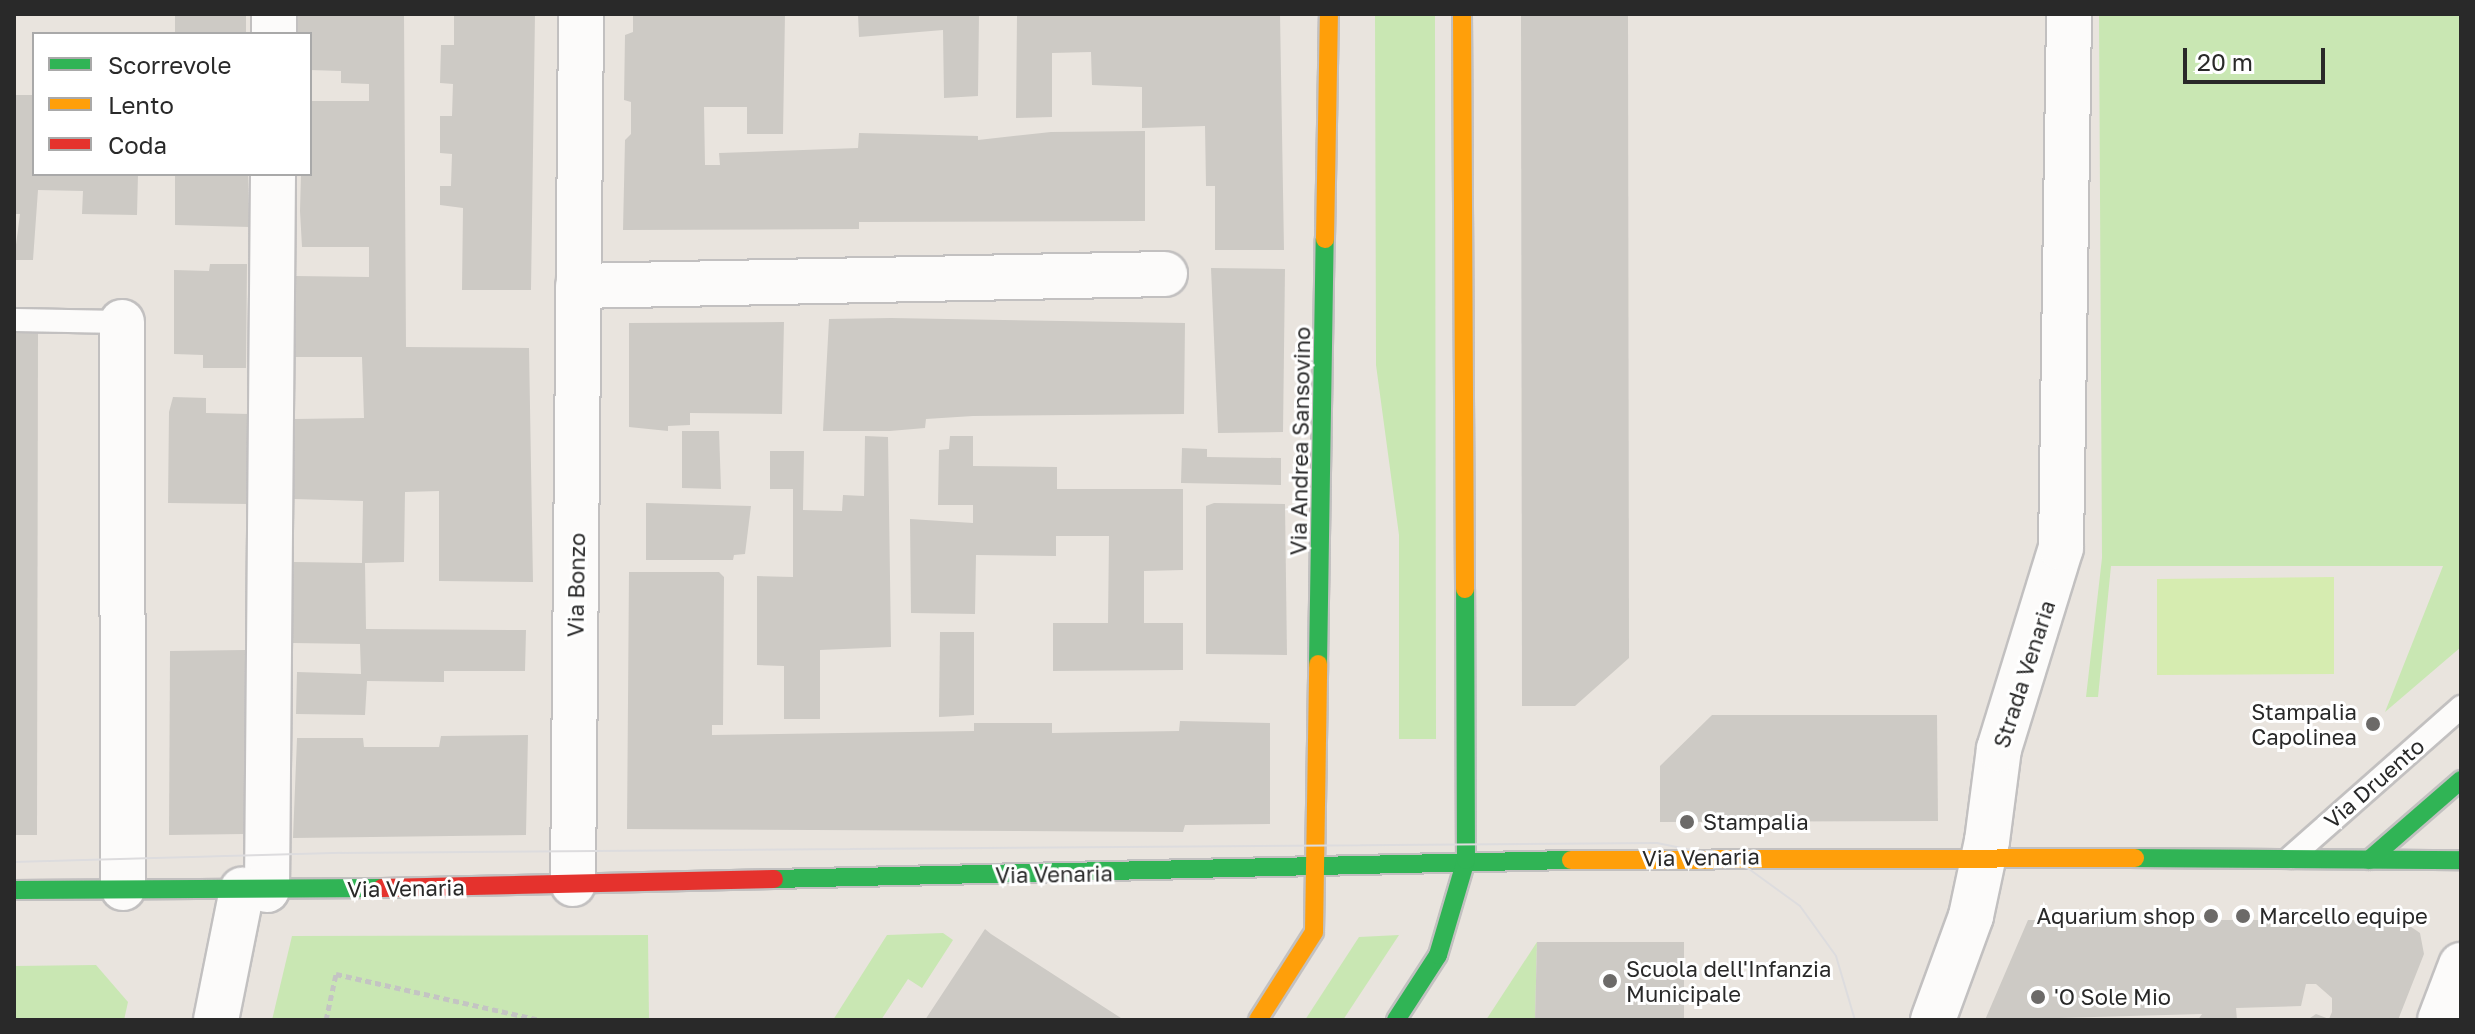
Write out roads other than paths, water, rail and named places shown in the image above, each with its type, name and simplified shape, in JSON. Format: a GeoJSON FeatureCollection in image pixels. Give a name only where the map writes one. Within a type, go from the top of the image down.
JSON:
{"type":"FeatureCollection","features":[{"type":"Feature","properties":{"kind":"street","name":"Via Bonzo"},"geometry":{"type":"LineString","coordinates":[[573,884],[581,14]]}},
{"type":"Feature","properties":{"kind":"street","name":"Via Andrea Sansovino"},"geometry":{"type":"LineString","coordinates":[[1258,1020],[1314,932],[1318,869],[1329,14]]}},
{"type":"Feature","properties":{"kind":"street"},"geometry":{"type":"LineString","coordinates":[[1396,1020],[1438,955],[1466,860],[1462,14]]}},
{"type":"Feature","properties":{"kind":"street","name":"Strada Venaria"},"geometry":{"type":"LineString","coordinates":[[1933,1020],[1971,916],[1984,858],[1999,749],[2061,548],[2069,14]]}},
{"type":"Feature","properties":{"kind":"street"},"geometry":{"type":"LineString","coordinates":[[216,1020],[240,923],[255,890],[273,176]]}},
{"type":"Feature","properties":{"kind":"street"},"geometry":{"type":"LineString","coordinates":[[578,286],[1165,274]]}},
{"type":"Feature","properties":{"kind":"street"},"geometry":{"type":"LineString","coordinates":[[122,322],[123,888]]}},
{"type":"Feature","properties":{"kind":"street"},"geometry":{"type":"LineString","coordinates":[[2369,860],[2461,780]]}},
{"type":"Feature","properties":{"kind":"street"},"geometry":{"type":"LineString","coordinates":[[1984,858],[2461,860]]}},
{"type":"Feature","properties":{"kind":"street","name":"Via Venaria"},"geometry":{"type":"LineString","coordinates":[[14,890],[255,890],[1318,869],[1466,860],[1984,858]]}},
{"type":"Feature","properties":{"kind":"street"},"geometry":{"type":"LineString","coordinates":[[2440,1020],[2461,965]]}},
{"type":"Feature","properties":{"kind":"lane"},"geometry":{"type":"LineString","coordinates":[[14,320],[122,322]]}},
{"type":"Feature","properties":{"kind":"lane","name":"Via Druento"},"geometry":{"type":"LineString","coordinates":[[2288,860],[2461,707]]}},
{"type":"Feature","properties":{"kind":"tram line"},"geometry":{"type":"LineString","coordinates":[[14,862],[341,853],[1657,843],[1721,856],[1749,869],[1800,906],[1836,956],[1855,1020]]}},
{"type":"Feature","properties":{"kind":"place","name":"Stampalia Capolinea"},"geometry":{"type":"Point","coordinates":[2373,724]}},
{"type":"Feature","properties":{"kind":"place","name":"Stampalia"},"geometry":{"type":"Point","coordinates":[1687,822]}},
{"type":"Feature","properties":{"kind":"place","name":"Aquarium shop"},"geometry":{"type":"Point","coordinates":[2211,916]}},
{"type":"Feature","properties":{"kind":"place","name":"Marcello equipe"},"geometry":{"type":"Point","coordinates":[2243,916]}},
{"type":"Feature","properties":{"kind":"place","name":"Scuola dell'Infanzia Municipale"},"geometry":{"type":"Point","coordinates":[1610,981]}},
{"type":"Feature","properties":{"kind":"place","name":"'O Sole Mio"},"geometry":{"type":"Point","coordinates":[2038,997]}}]}
